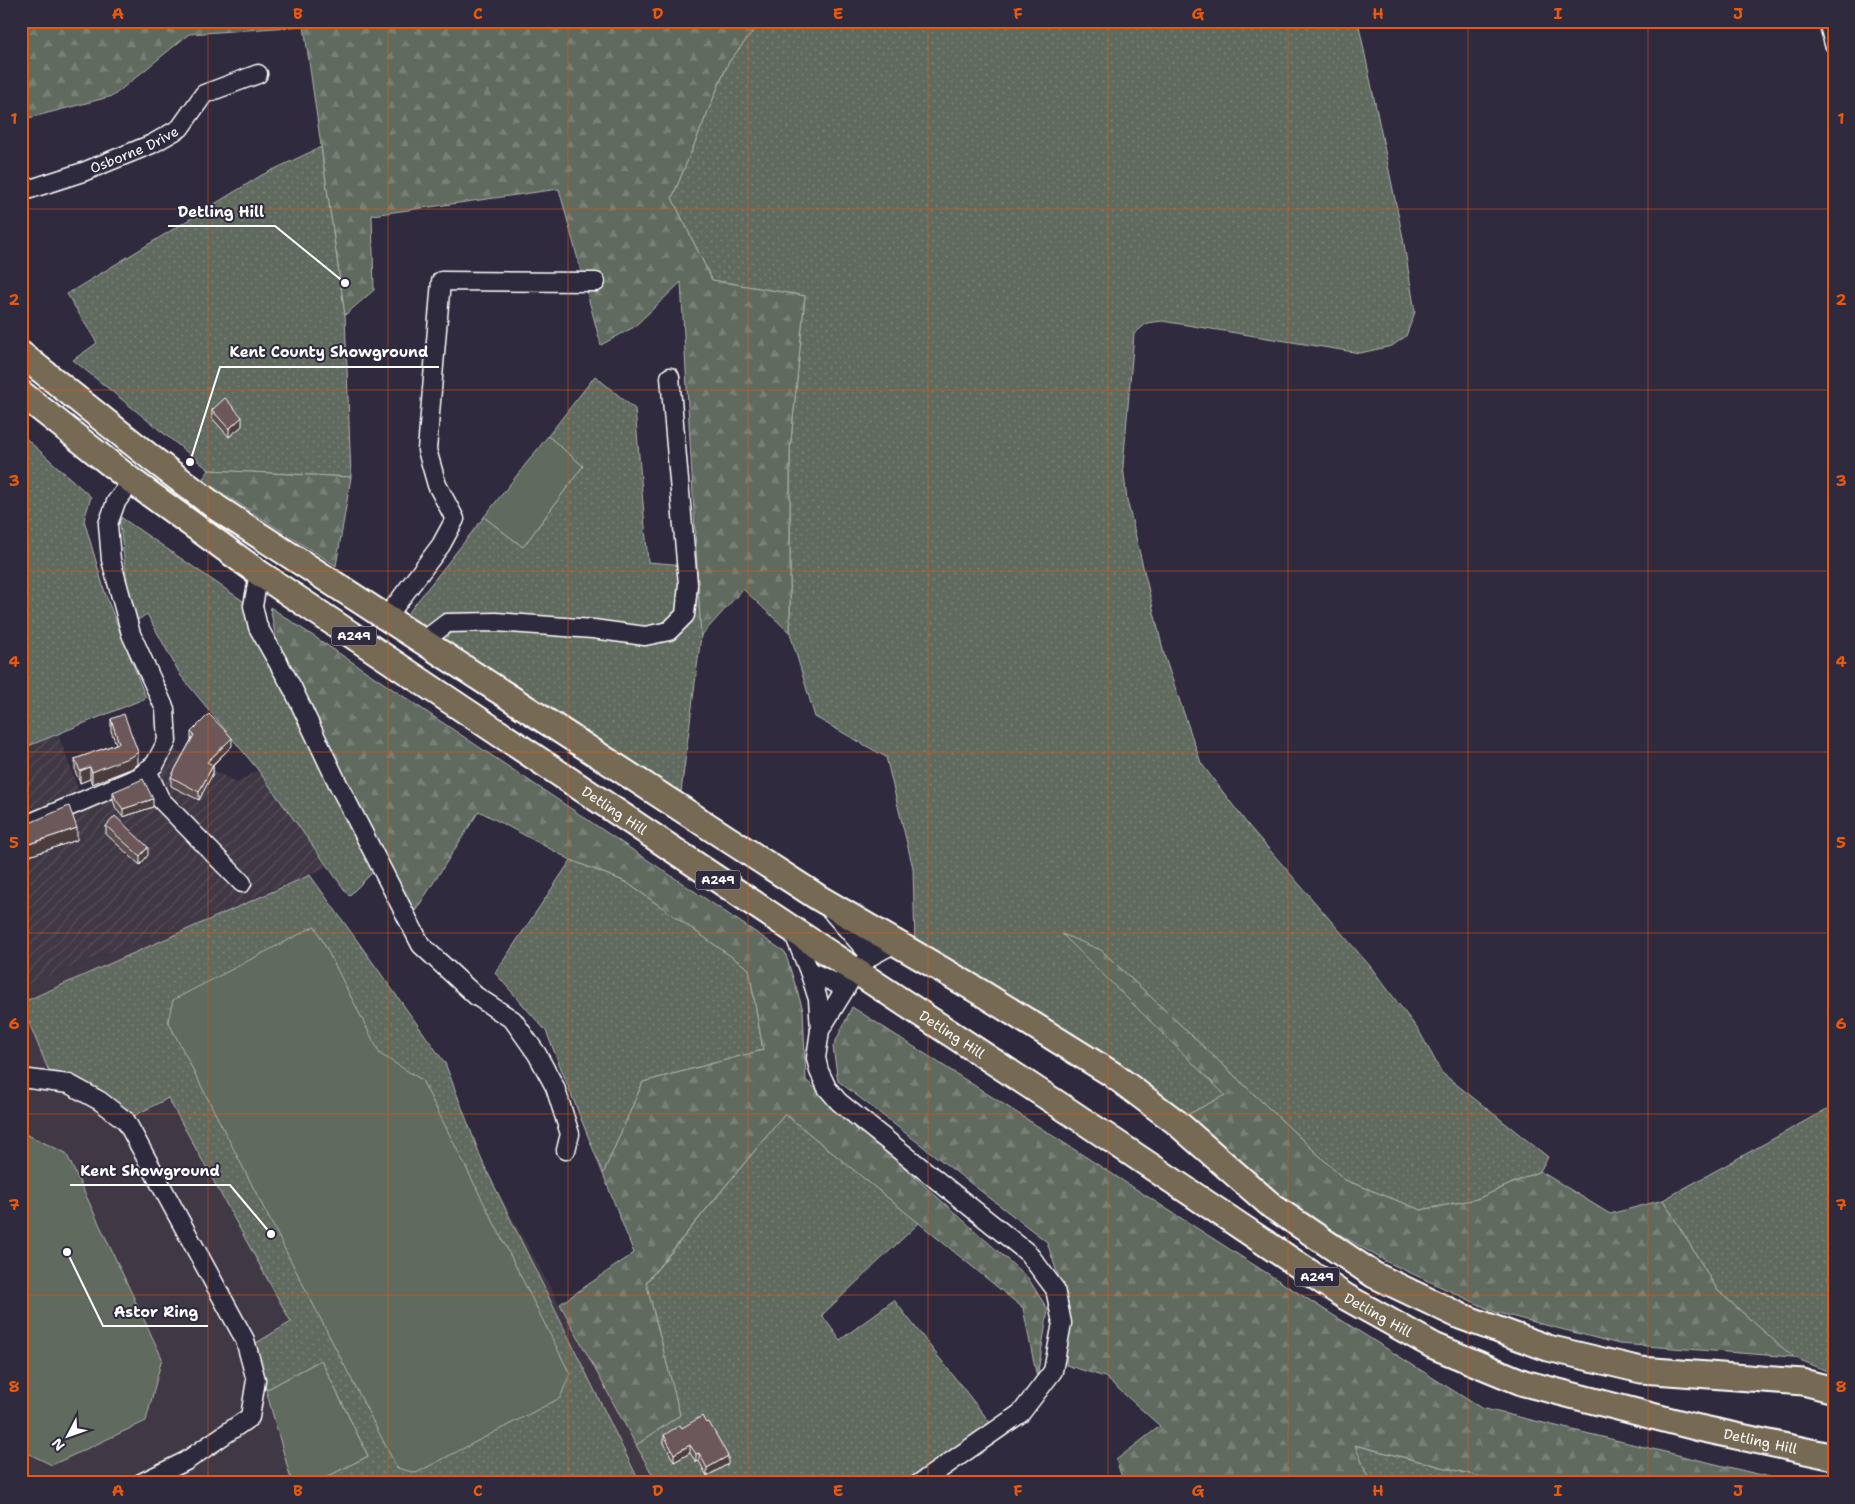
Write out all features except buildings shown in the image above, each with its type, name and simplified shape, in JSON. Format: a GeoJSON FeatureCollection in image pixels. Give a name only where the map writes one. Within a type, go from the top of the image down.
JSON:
{"type":"FeatureCollection","features":[{"type":"Feature","properties":{"kind":"highway","name":"A249"},"geometry":{"type":"LineString","coordinates":[[21,354],[217,508],[819,898],[980,992],[1112,1074],[1176,1122],[1273,1206],[1374,1275],[1460,1316],[1548,1348],[1641,1370],[1803,1382],[1834,1390]]}},
{"type":"Feature","properties":{"kind":"highway","name":"A249"},"geometry":{"type":"LineString","coordinates":[[21,393],[132,481]]}},
{"type":"Feature","properties":{"kind":"highway","name":"Detling Hill"},"geometry":{"type":"LineString","coordinates":[[132,481],[259,573],[792,930],[1346,1297],[1434,1346],[1524,1383],[1699,1428],[1834,1457]]}},
{"type":"Feature","properties":{"kind":"street"},"geometry":{"type":"LineString","coordinates":[[1828,21],[1834,44]]}},
{"type":"Feature","properties":{"kind":"street","name":"Osborne Drive"},"geometry":{"type":"LineString","coordinates":[[21,192],[83,172],[152,144],[180,128],[204,94],[258,74]]}},
{"type":"Feature","properties":{"kind":"street"},"geometry":{"type":"LineString","coordinates":[[386,618],[441,545],[455,519],[437,485],[427,450],[441,281],[596,282]]}},
{"type":"Feature","properties":{"kind":"street"},"geometry":{"type":"LineString","coordinates":[[422,642],[447,623],[496,622],[593,629],[644,636],[669,631],[685,616],[688,584],[670,377]]}},
{"type":"Feature","properties":{"kind":"street"},"geometry":{"type":"LineString","coordinates":[[21,827],[139,777],[155,764],[167,742],[165,709],[131,634],[111,560],[108,524],[116,502],[132,481]]}},
{"type":"Feature","properties":{"kind":"street"},"geometry":{"type":"LineString","coordinates":[[259,573],[253,606],[258,627],[293,689],[342,792],[421,945],[476,996],[513,1020],[518,1027],[537,1054],[555,1087],[570,1134],[566,1150]]}},
{"type":"Feature","properties":{"kind":"street"},"geometry":{"type":"LineString","coordinates":[[147,770],[160,799],[242,883]]}},
{"type":"Feature","properties":{"kind":"street"},"geometry":{"type":"LineString","coordinates":[[819,898],[858,972]]}},
{"type":"Feature","properties":{"kind":"street"},"geometry":{"type":"LineString","coordinates":[[792,930],[810,971],[818,998],[820,1030],[816,1058],[819,1071],[827,1088],[839,1102],[1028,1253],[1055,1289],[1062,1323],[1053,1371],[1020,1413],[920,1483]]}},
{"type":"Feature","properties":{"kind":"street"},"geometry":{"type":"LineString","coordinates":[[820,1030],[858,972],[895,943]]}},
{"type":"Feature","properties":{"kind":"street"},"geometry":{"type":"LineString","coordinates":[[810,971],[858,972]]}},
{"type":"Feature","properties":{"kind":"street"},"geometry":{"type":"LineString","coordinates":[[21,1078],[69,1084],[100,1101],[126,1121],[245,1340],[256,1380],[250,1417],[186,1461],[142,1483]]}},
{"type":"Feature","properties":{"kind":"shaded area"},"geometry":{"type":"Polygon","coordinates":[[[58,734],[80,794],[138,770],[172,748],[237,783],[258,770],[328,866],[310,875],[21,987],[21,750],[58,734]]]}},
{"type":"Feature","properties":{"kind":"shaded area"},"geometry":{"type":"Polygon","coordinates":[[[310,875],[441,1087],[657,1483],[21,1483],[21,987],[310,875]]]}},
{"type":"Feature","properties":{"kind":"green space"},"geometry":{"type":"Polygon","coordinates":[[[21,21],[761,21],[728,63],[672,198],[712,280],[805,296],[790,451],[790,633],[743,589],[701,636],[681,282],[634,327],[601,345],[559,189],[372,215],[374,290],[345,315],[304,26],[189,34],[113,96],[21,120],[21,21]]]}},
{"type":"Feature","properties":{"kind":"green space"},"geometry":{"type":"Polygon","coordinates":[[[761,21],[1358,21],[1403,238],[1415,312],[1406,336],[1392,346],[1360,353],[1162,321],[1147,323],[1134,334],[1123,466],[1127,500],[1165,658],[1201,763],[1248,825],[1370,966],[1419,1031],[1442,1073],[1548,1157],[1540,1171],[1477,1199],[1421,1210],[1345,1180],[1101,950],[1226,1095],[1185,1116],[915,944],[913,868],[886,757],[815,717],[790,633],[790,451],[805,296],[712,280],[672,198],[728,63],[761,21]]]}},
{"type":"Feature","properties":{"kind":"green space"},"geometry":{"type":"Polygon","coordinates":[[[321,147],[345,315],[351,477],[209,470],[73,360],[97,343],[67,294],[262,175],[321,147]]]}},
{"type":"Feature","properties":{"kind":"green space"},"geometry":{"type":"Polygon","coordinates":[[[595,376],[635,409],[648,562],[697,566],[701,636],[681,792],[405,617],[484,517],[523,547],[583,466],[548,436],[595,376]]]}},
{"type":"Feature","properties":{"kind":"green space"},"geometry":{"type":"Polygon","coordinates":[[[21,434],[91,497],[84,520],[106,596],[146,698],[21,749],[21,434]]]}},
{"type":"Feature","properties":{"kind":"green space"},"geometry":{"type":"Polygon","coordinates":[[[548,436],[583,466],[523,547],[484,517],[548,436]]]}},
{"type":"Feature","properties":{"kind":"green space"},"geometry":{"type":"Polygon","coordinates":[[[209,470],[351,477],[336,566],[202,480],[209,470]]]}},
{"type":"Feature","properties":{"kind":"green space"},"geometry":{"type":"Polygon","coordinates":[[[119,516],[243,601],[248,621],[330,781],[373,872],[349,896],[258,770],[181,676],[147,614],[132,624],[119,516]]]}},
{"type":"Feature","properties":{"kind":"green space"},"geometry":{"type":"Polygon","coordinates":[[[270,607],[785,952],[803,1010],[806,1080],[1028,1278],[1048,1310],[1037,1378],[1023,1308],[785,1114],[646,1282],[680,1415],[636,1445],[560,1304],[634,1253],[603,1174],[643,1082],[763,1050],[749,969],[626,882],[571,860],[479,811],[411,918],[276,639],[270,607]]]}},
{"type":"Feature","properties":{"kind":"green space"},"geometry":{"type":"Polygon","coordinates":[[[571,860],[626,882],[749,969],[763,1050],[643,1082],[603,1174],[546,1031],[495,973],[571,860]]]}},
{"type":"Feature","properties":{"kind":"green space"},"geometry":{"type":"Polygon","coordinates":[[[310,875],[445,1063],[483,1163],[640,1483],[315,1483],[368,1456],[321,1360],[266,1390],[256,1343],[291,1322],[168,1098],[132,1117],[122,1106],[48,1069],[21,1003],[310,875]]]}},
{"type":"Feature","properties":{"kind":"green space"},"geometry":{"type":"Polygon","coordinates":[[[315,926],[380,1054],[422,1080],[570,1374],[560,1398],[416,1473],[397,1468],[168,1021],[173,1000],[315,926]]]}},
{"type":"Feature","properties":{"kind":"green space"},"geometry":{"type":"Polygon","coordinates":[[[1062,934],[1101,950],[1345,1180],[1421,1210],[1477,1199],[1540,1171],[1610,1214],[1663,1200],[1718,1291],[1793,1357],[1619,1344],[1495,1312],[1385,1261],[1273,1195],[1185,1116],[1225,1095],[1062,934]]]}},
{"type":"Feature","properties":{"kind":"green space"},"geometry":{"type":"Polygon","coordinates":[[[852,1007],[1481,1408],[1795,1483],[1506,1483],[1355,1445],[1370,1483],[1124,1483],[1116,1460],[1160,1426],[1105,1377],[1066,1365],[1068,1306],[1047,1242],[838,1081],[833,1047],[852,1007]]]}},
{"type":"Feature","properties":{"kind":"green space"},"geometry":{"type":"Polygon","coordinates":[[[1834,1105],[1834,1368],[1827,1371],[1793,1357],[1718,1291],[1663,1200],[1834,1105]]]}},
{"type":"Feature","properties":{"kind":"green space"},"geometry":{"type":"Polygon","coordinates":[[[785,1114],[919,1223],[822,1315],[840,1340],[894,1300],[992,1425],[901,1483],[657,1483],[636,1445],[680,1415],[646,1283],[785,1114]],[[695,1450],[696,1454],[693,1457],[696,1462],[728,1464],[695,1450]]]}},
{"type":"Feature","properties":{"kind":"green space"},"geometry":{"type":"Polygon","coordinates":[[[21,1132],[66,1153],[162,1358],[146,1421],[52,1465],[21,1450],[21,1132]]]}},
{"type":"Feature","properties":{"kind":"green space"},"geometry":{"type":"Polygon","coordinates":[[[321,1360],[368,1456],[315,1483],[292,1483],[266,1390],[321,1360]]]}},
{"type":"Feature","properties":{"kind":"green space"},"geometry":{"type":"Polygon","coordinates":[[[1354,1445],[1506,1483],[1370,1483],[1354,1445]]]}},
{"type":"Feature","properties":{"kind":"place","name":"Detling Hill"},"geometry":{"type":"Point","coordinates":[345,283]}},
{"type":"Feature","properties":{"kind":"place","name":"Kent County Showground"},"geometry":{"type":"Point","coordinates":[190,462]}},
{"type":"Feature","properties":{"kind":"place","name":"Kent Showground"},"geometry":{"type":"Point","coordinates":[271,1234]}},
{"type":"Feature","properties":{"kind":"place","name":"Astor Ring"},"geometry":{"type":"Point","coordinates":[67,1252]}}]}
